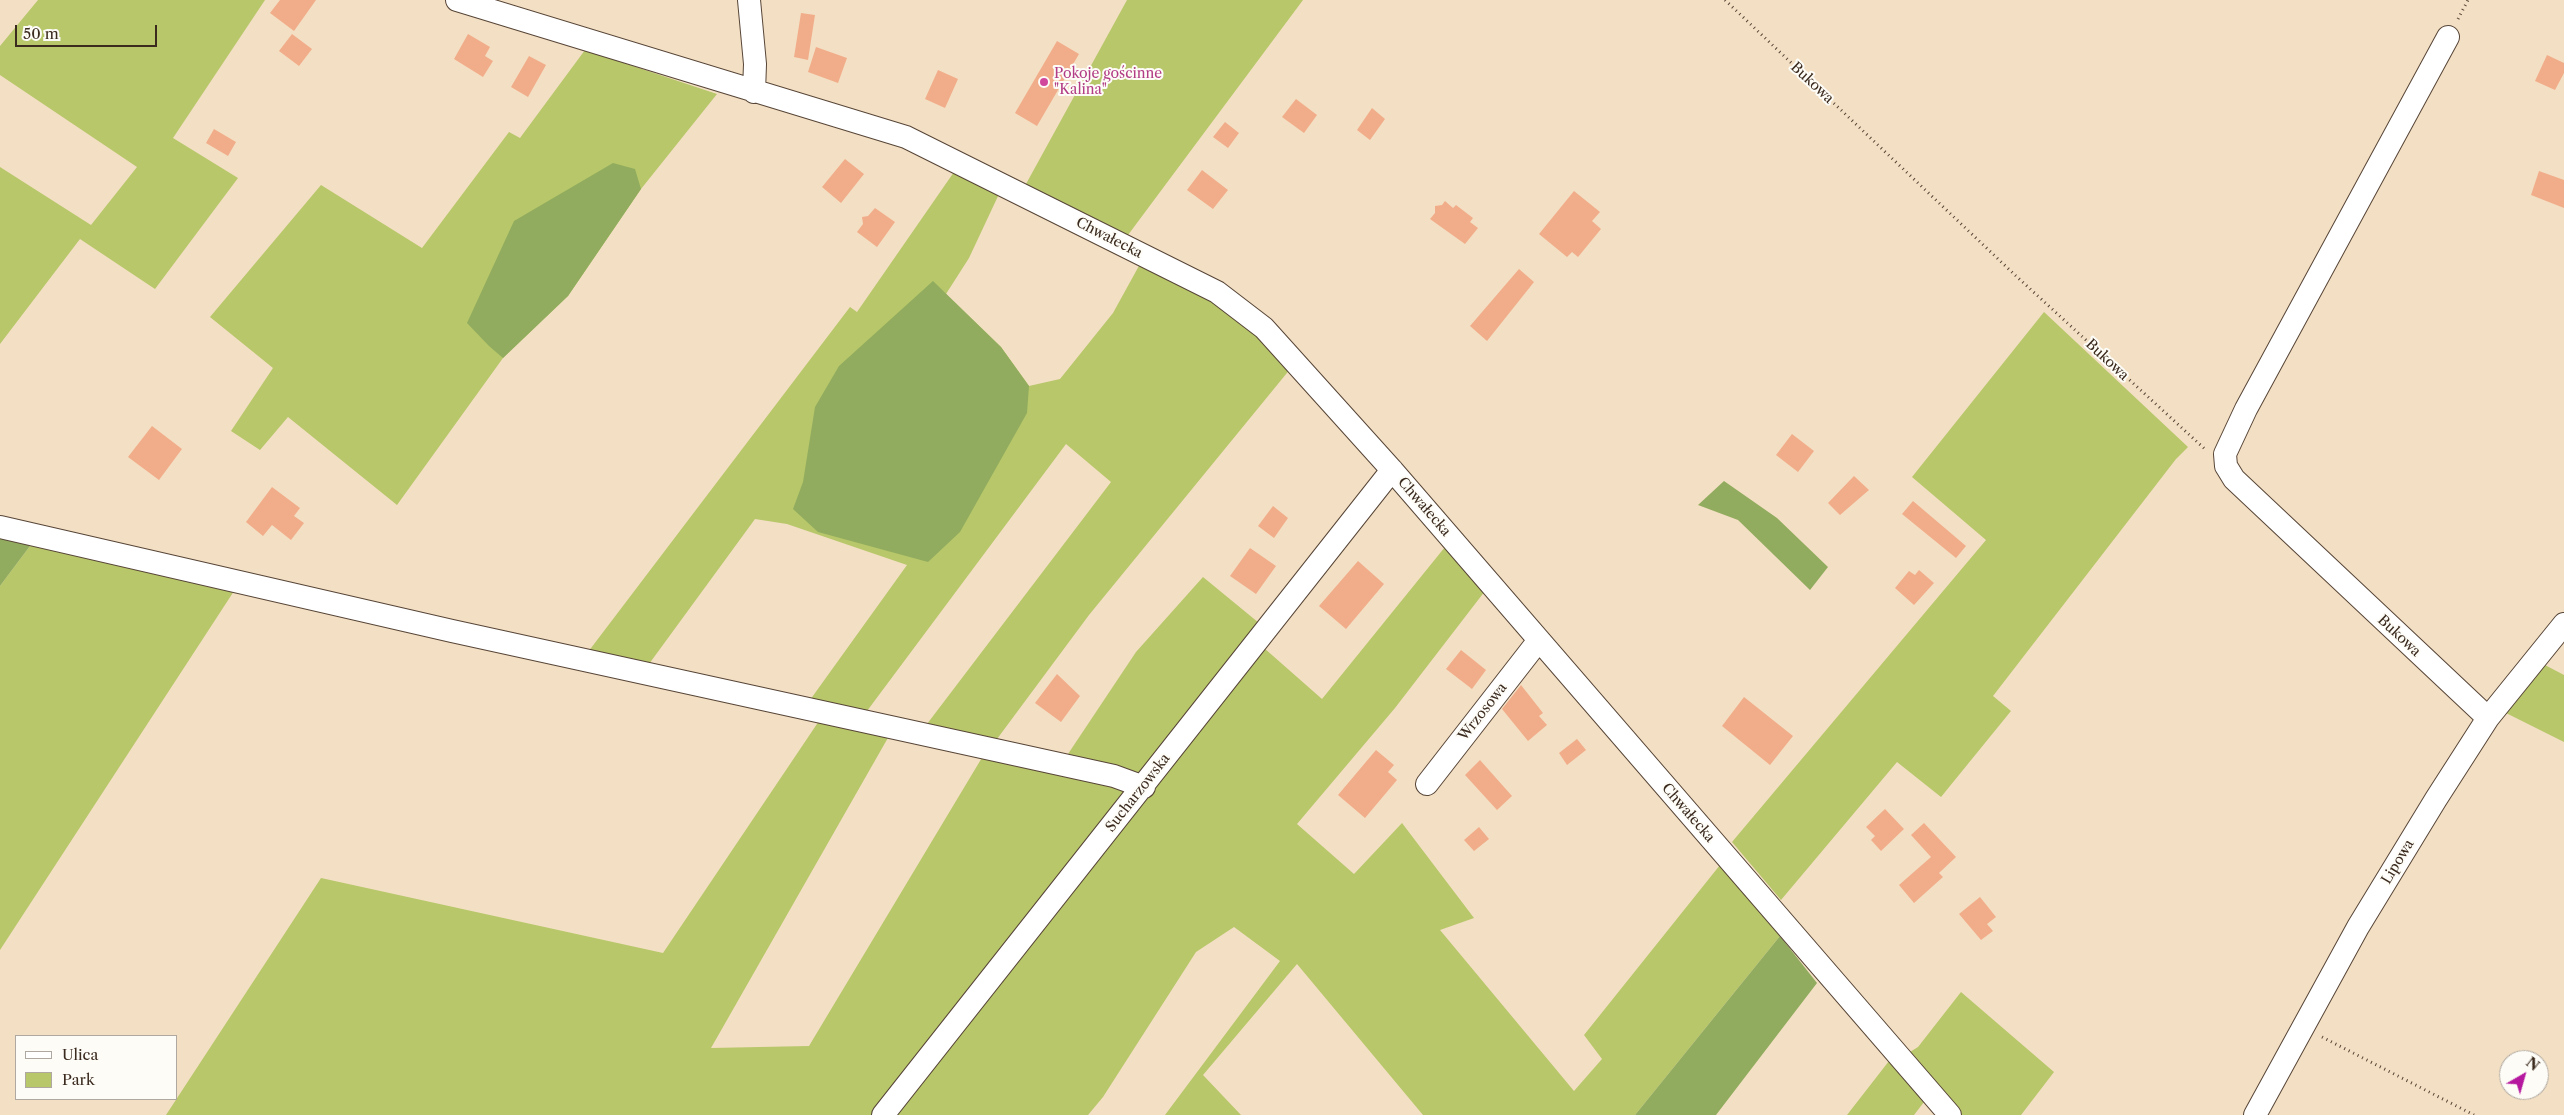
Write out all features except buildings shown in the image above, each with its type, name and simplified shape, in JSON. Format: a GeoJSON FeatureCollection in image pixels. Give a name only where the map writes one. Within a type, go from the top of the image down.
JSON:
{"type":"FeatureCollection","features":[{"type":"Feature","properties":{"kind":"street","name":"Chwałecka"},"geometry":{"type":"LineString","coordinates":[[456,0],[754,92],[906,136],[1217,292],[1264,328],[1392,470],[1950,1115]]}},
{"type":"Feature","properties":{"kind":"street"},"geometry":{"type":"LineString","coordinates":[[749,0],[755,64],[754,92]]}},
{"type":"Feature","properties":{"kind":"street"},"geometry":{"type":"LineString","coordinates":[[2226,461],[2228,444],[2246,409],[2448,37]]}},
{"type":"Feature","properties":{"kind":"street","name":"Bukowa"},"geometry":{"type":"LineString","coordinates":[[2226,461],[2234,480],[2488,718]]}},
{"type":"Feature","properties":{"kind":"street","name":"Sucharzowska"},"geometry":{"type":"LineString","coordinates":[[883,1115],[1144,787],[1392,470]]}},
{"type":"Feature","properties":{"kind":"street"},"geometry":{"type":"LineString","coordinates":[[0,527],[452,631],[1114,776],[1144,787]]}},
{"type":"Feature","properties":{"kind":"street","name":"Lipowa"},"geometry":{"type":"LineString","coordinates":[[2255,1115],[2358,927],[2488,718],[2564,624]]}},
{"type":"Feature","properties":{"kind":"street","name":"Wrzosowa"},"geometry":{"type":"LineString","coordinates":[[1427,784],[1539,640]]}},
{"type":"Feature","properties":{"kind":"path","name":"Bukowa"},"geometry":{"type":"LineString","coordinates":[[1724,0],[2015,275],[2210,454],[2226,461]]}},
{"type":"Feature","properties":{"kind":"path"},"geometry":{"type":"LineString","coordinates":[[2303,1027],[2474,1115]]}},
{"type":"Feature","properties":{"kind":"green space"},"geometry":{"type":"Polygon","coordinates":[[[38,0],[265,0],[173,138],[238,178],[155,289],[80,239],[0,344],[0,167],[91,225],[137,167],[0,75],[0,46],[38,0]]]}},
{"type":"Feature","properties":{"kind":"green space"},"geometry":{"type":"Polygon","coordinates":[[[1127,0],[1303,0],[1128,235],[1026,184],[1127,0]]]}},
{"type":"Feature","properties":{"kind":"green space"},"geometry":{"type":"Polygon","coordinates":[[[585,50],[717,94],[641,189],[568,296],[503,358],[397,505],[288,417],[260,450],[231,431],[273,368],[210,317],[321,185],[422,248],[509,132],[520,138],[585,50]]]}},
{"type":"Feature","properties":{"kind":"green space"},"geometry":{"type":"Polygon","coordinates":[[[613,163],[635,169],[641,189],[568,296],[503,358],[467,323],[514,221],[613,163]]]}},
{"type":"Feature","properties":{"kind":"green space"},"geometry":{"type":"Polygon","coordinates":[[[954,172],[999,194],[969,258],[946,294],[1001,347],[1029,386],[1060,379],[1113,313],[1140,264],[1231,309],[1291,368],[1089,615],[997,739],[927,724],[1111,482],[1066,444],[867,711],[810,700],[907,565],[787,524],[755,519],[649,664],[588,652],[850,307],[857,312],[954,172]]]}},
{"type":"Feature","properties":{"kind":"green space"},"geometry":{"type":"Polygon","coordinates":[[[933,281],[1001,347],[1029,386],[1027,413],[960,532],[928,562],[818,532],[793,509],[803,482],[815,407],[839,366],[933,281]]]}},
{"type":"Feature","properties":{"kind":"green space"},"geometry":{"type":"Polygon","coordinates":[[[2044,312],[2188,447],[2176,459],[1993,696],[2011,711],[1941,797],[1897,762],[1781,900],[1732,842],[1986,540],[1912,477],[2044,312]]]}},
{"type":"Feature","properties":{"kind":"green space"},"geometry":{"type":"Polygon","coordinates":[[[1724,481],[1777,518],[1828,567],[1810,590],[1738,520],[1698,505],[1724,481]]]}},
{"type":"Feature","properties":{"kind":"green space"},"geometry":{"type":"Polygon","coordinates":[[[0,534],[33,542],[0,586],[0,534]]]}},
{"type":"Feature","properties":{"kind":"green space"},"geometry":{"type":"Polygon","coordinates":[[[33,542],[236,588],[0,950],[0,586],[33,542]]]}},
{"type":"Feature","properties":{"kind":"green space"},"geometry":{"type":"Polygon","coordinates":[[[1445,547],[1485,591],[1395,708],[1297,824],[1354,874],[1402,823],[1474,918],[1440,930],[1574,1091],[1602,1059],[1584,1035],[1720,865],[1780,936],[1635,1115],[1423,1115],[1297,964],[1203,1075],[1241,1115],[1165,1115],[1280,961],[1234,927],[1196,952],[1103,1097],[1088,1115],[897,1115],[1264,648],[1322,699],[1445,547]]]}},
{"type":"Feature","properties":{"kind":"green space"},"geometry":{"type":"Polygon","coordinates":[[[1203,577],[1259,623],[1141,773],[1068,754],[1136,652],[1203,577]]]}},
{"type":"Feature","properties":{"kind":"green space"},"geometry":{"type":"Polygon","coordinates":[[[2543,664],[2564,675],[2564,742],[2506,713],[2543,664]]]}},
{"type":"Feature","properties":{"kind":"green space"},"geometry":{"type":"Polygon","coordinates":[[[823,715],[889,736],[711,1048],[809,1046],[983,756],[1130,790],[872,1115],[166,1115],[176,1100],[178,1100],[178,1097],[321,878],[663,953],[823,715]]]}},
{"type":"Feature","properties":{"kind":"green space"},"geometry":{"type":"Polygon","coordinates":[[[1780,936],[1817,983],[1716,1115],[1635,1115],[1780,936]]]}},
{"type":"Feature","properties":{"kind":"green space"},"geometry":{"type":"Polygon","coordinates":[[[1961,992],[2054,1072],[2021,1115],[1962,1115],[1910,1052],[1918,1047],[1961,992]]]}},
{"type":"Feature","properties":{"kind":"green space"},"geometry":{"type":"Polygon","coordinates":[[[1889,1061],[1924,1102],[1914,1115],[1847,1115],[1889,1061]]]}},
{"type":"Feature","properties":{"kind":"place","name":"Pokoje gościnne \"Kalina\""},"geometry":{"type":"Point","coordinates":[1044,82]}}]}
